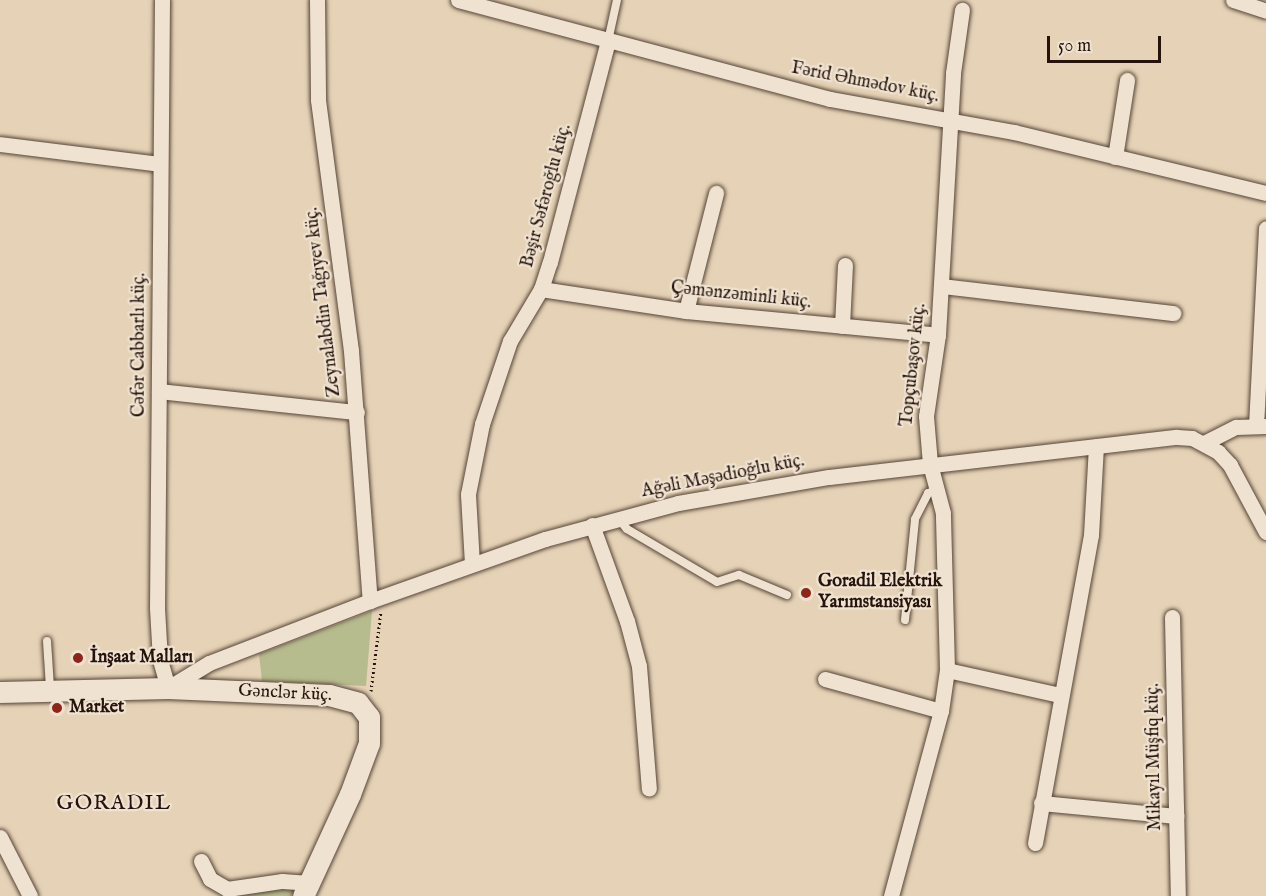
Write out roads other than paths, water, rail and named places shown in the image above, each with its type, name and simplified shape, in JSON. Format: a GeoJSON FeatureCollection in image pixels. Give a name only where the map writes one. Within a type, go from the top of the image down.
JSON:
{"type":"FeatureCollection","features":[{"type":"Feature","properties":{"kind":"street","name":"Cəfər Cabbarlı küç."},"geometry":{"type":"LineString","coordinates":[[162,0],[157,608],[160,660],[168,688]]}},
{"type":"Feature","properties":{"kind":"street","name":"Zeynalabdin Tağıyev küç."},"geometry":{"type":"LineString","coordinates":[[317,0],[318,100],[357,412],[373,599]]}},
{"type":"Feature","properties":{"kind":"street","name":"Fərid Əhmədov küç."},"geometry":{"type":"LineString","coordinates":[[459,0],[830,99],[953,119],[1266,193]]}},
{"type":"Feature","properties":{"kind":"street"},"geometry":{"type":"LineString","coordinates":[[1233,0],[1266,11]]}},
{"type":"Feature","properties":{"kind":"street","name":"Topçubaşov küç."},"geometry":{"type":"LineString","coordinates":[[891,896],[941,711],[947,670],[943,513],[939,490],[930,464],[926,416],[938,335],[953,119],[953,73],[962,10]]}},
{"type":"Feature","properties":{"kind":"street","name":"Bəşir Səfəroğlu küç."},"geometry":{"type":"LineString","coordinates":[[472,564],[468,494],[482,424],[510,340],[541,289],[561,226],[608,41]]}},
{"type":"Feature","properties":{"kind":"street"},"geometry":{"type":"LineString","coordinates":[[1115,157],[1127,80]]}},
{"type":"Feature","properties":{"kind":"street"},"geometry":{"type":"LineString","coordinates":[[0,144],[160,164]]}},
{"type":"Feature","properties":{"kind":"street"},"geometry":{"type":"LineString","coordinates":[[686,311],[716,193]]}},
{"type":"Feature","properties":{"kind":"street"},"geometry":{"type":"LineString","coordinates":[[1204,443],[1236,427],[1261,426],[1266,228]]}},
{"type":"Feature","properties":{"kind":"street"},"geometry":{"type":"LineString","coordinates":[[842,326],[845,265]]}},
{"type":"Feature","properties":{"kind":"street"},"geometry":{"type":"LineString","coordinates":[[942,286],[1173,313]]}},
{"type":"Feature","properties":{"kind":"street","name":"Çəmənzəminli küç."},"geometry":{"type":"LineString","coordinates":[[541,289],[686,311],[938,335]]}},
{"type":"Feature","properties":{"kind":"street"},"geometry":{"type":"LineString","coordinates":[[159,391],[357,412]]}},
{"type":"Feature","properties":{"kind":"street","name":"Ağəli Məşədioğlu küç."},"geometry":{"type":"LineString","coordinates":[[168,688],[209,663],[373,599],[472,564],[618,517],[741,490],[930,464],[1177,437],[1204,443],[1230,465],[1266,532]]}},
{"type":"Feature","properties":{"kind":"street"},"geometry":{"type":"LineString","coordinates":[[1035,843],[1060,695],[1091,535],[1096,446]]}},
{"type":"Feature","properties":{"kind":"street"},"geometry":{"type":"LineString","coordinates":[[592,525],[627,621],[639,666],[649,789]]}},
{"type":"Feature","properties":{"kind":"street","name":"Mikayıl Müşfiq küç."},"geometry":{"type":"LineString","coordinates":[[1172,617],[1178,896]]}},
{"type":"Feature","properties":{"kind":"street"},"geometry":{"type":"LineString","coordinates":[[947,670],[1060,695]]}},
{"type":"Feature","properties":{"kind":"street"},"geometry":{"type":"LineString","coordinates":[[825,679],[941,711]]}},
{"type":"Feature","properties":{"kind":"street","name":"Gənclər küç."},"geometry":{"type":"LineString","coordinates":[[0,692],[50,689],[168,688],[329,694],[348,698],[364,709],[371,730],[369,743],[350,794],[306,890]]}},
{"type":"Feature","properties":{"kind":"street"},"geometry":{"type":"LineString","coordinates":[[1041,803],[1176,816]]}},
{"type":"Feature","properties":{"kind":"street"},"geometry":{"type":"LineString","coordinates":[[0,837],[30,896]]}},
{"type":"Feature","properties":{"kind":"street"},"geometry":{"type":"LineString","coordinates":[[201,861],[218,887],[306,890]]}},
{"type":"Feature","properties":{"kind":"lane"},"geometry":{"type":"LineString","coordinates":[[608,41],[617,0]]}},
{"type":"Feature","properties":{"kind":"lane"},"geometry":{"type":"LineString","coordinates":[[904,620],[915,519],[928,493],[939,490]]}},
{"type":"Feature","properties":{"kind":"lane"},"geometry":{"type":"LineString","coordinates":[[618,517],[627,529],[717,582],[739,576],[787,595]]}},
{"type":"Feature","properties":{"kind":"lane"},"geometry":{"type":"LineString","coordinates":[[47,641],[50,689]]}},
{"type":"Feature","properties":{"kind":"place","name":"Goradil Elektrik Yarımstansiyası"},"geometry":{"type":"Point","coordinates":[806,593]}},
{"type":"Feature","properties":{"kind":"place","name":"İnşaat Malları"},"geometry":{"type":"Point","coordinates":[78,658]}},
{"type":"Feature","properties":{"kind":"place","name":"Market"},"geometry":{"type":"Point","coordinates":[57,708]}},
{"type":"Feature","properties":{"kind":"district","name":"GORADIL"},"geometry":{"type":"Point","coordinates":[114,804]}}]}
